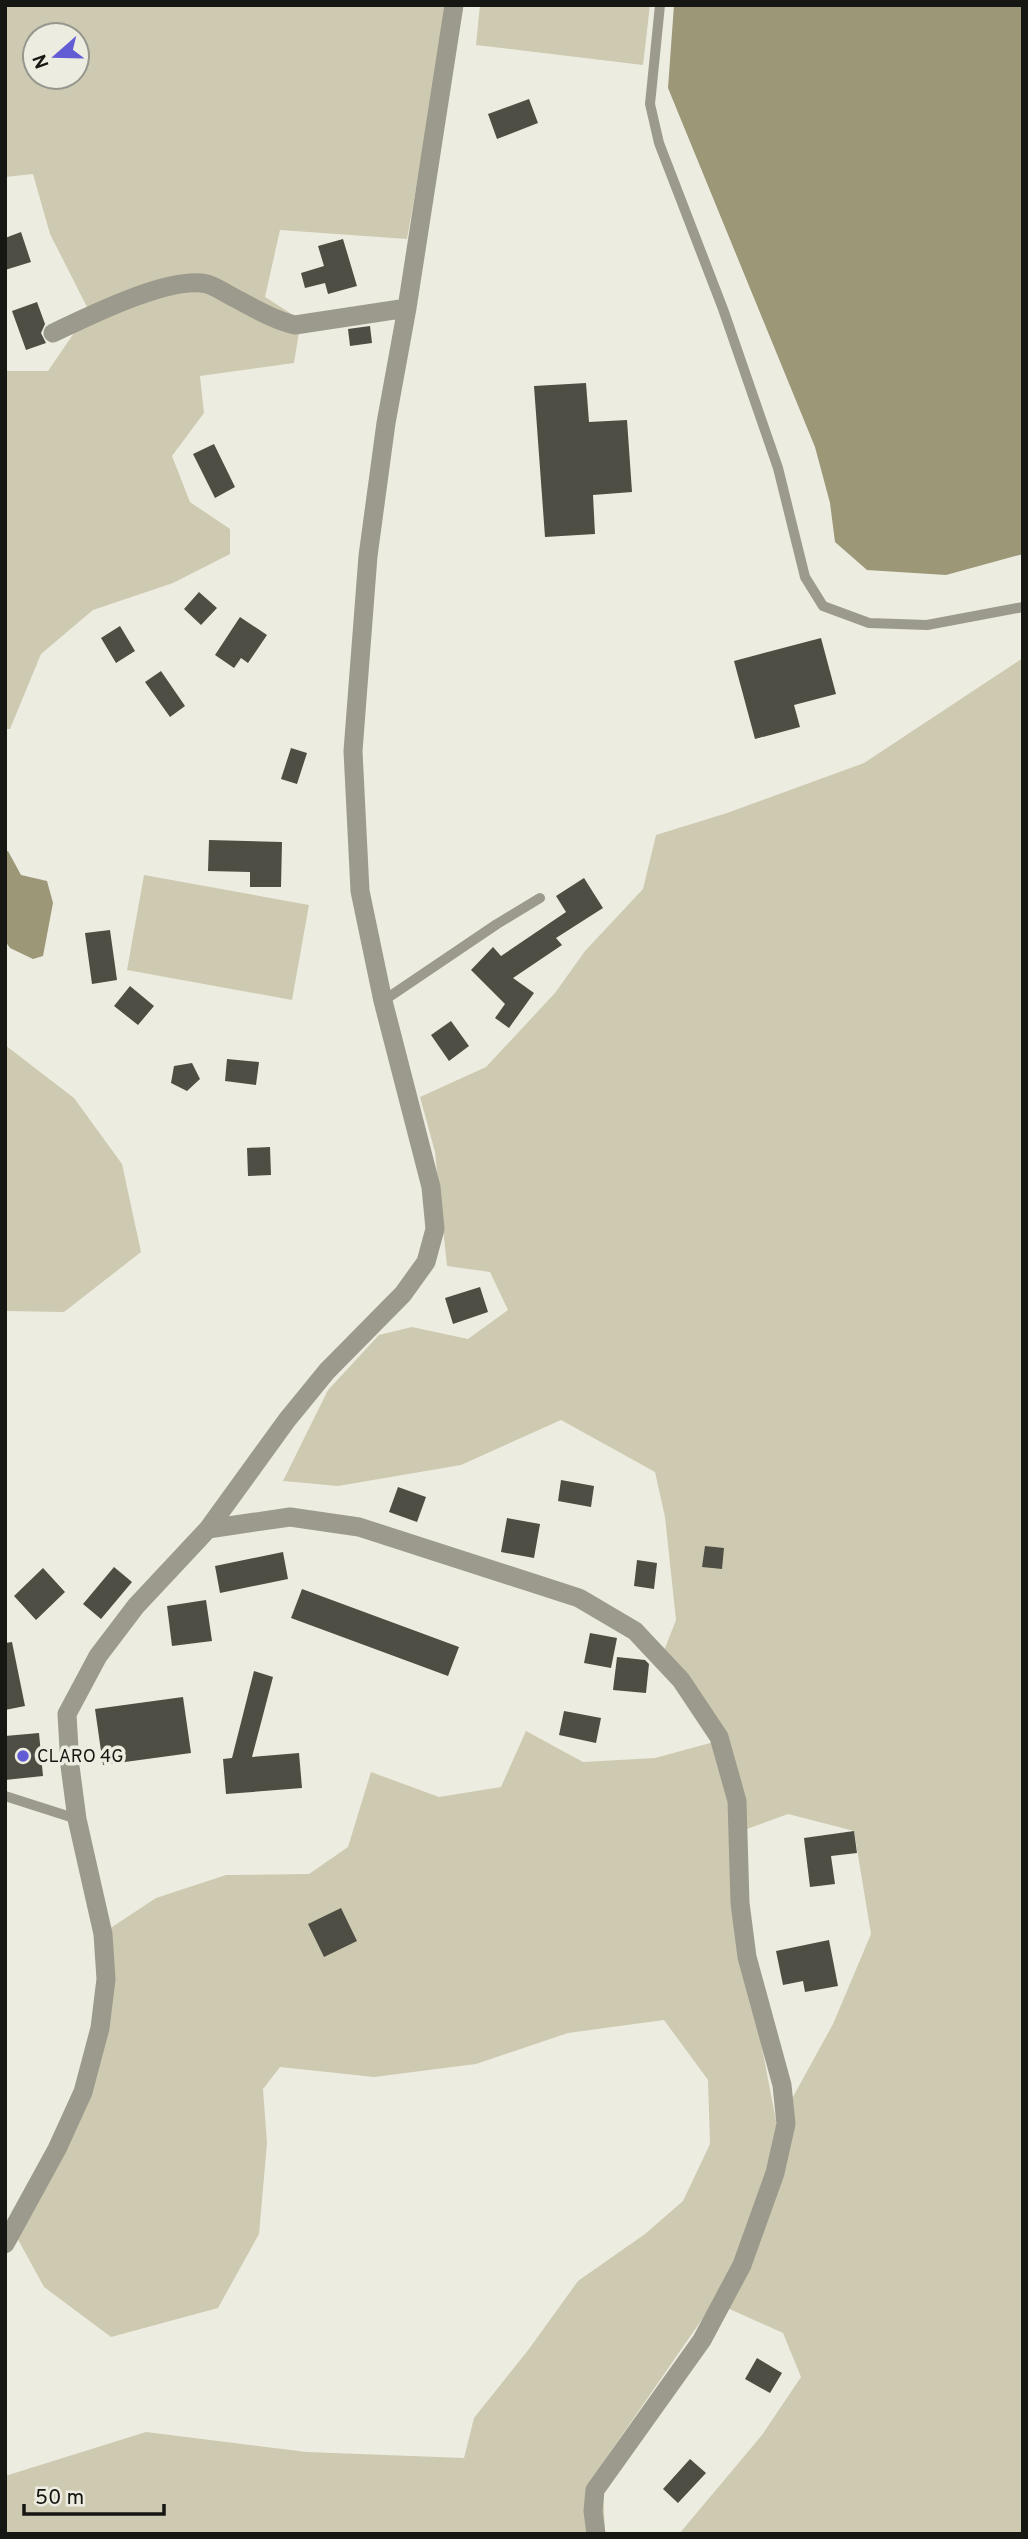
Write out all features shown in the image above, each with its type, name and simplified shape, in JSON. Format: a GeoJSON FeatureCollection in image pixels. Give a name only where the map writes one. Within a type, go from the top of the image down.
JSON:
{"type":"FeatureCollection","features":[{"type":"Feature","properties":{"kind":"street"},"geometry":{"type":"LineString","coordinates":[[5,2244],[57,2149],[83,2092],[100,2028],[106,1979],[103,1934],[77,1819],[67,1714],[106,1646],[136,1606],[208,1529],[287,1420],[319,1381],[403,1294],[426,1262],[435,1229],[431,1187],[383,1002],[360,891],[353,751],[368,556],[386,422],[407,308],[454,5]]}},
{"type":"Feature","properties":{"kind":"street"},"geometry":{"type":"LineString","coordinates":[[53,334],[123,302],[173,285],[192,282],[208,284],[281,322],[295,325],[407,308]]}},
{"type":"Feature","properties":{"kind":"street"},"geometry":{"type":"LineString","coordinates":[[208,1529],[290,1517],[359,1527],[579,1598],[635,1631],[681,1680],[719,1737],[737,1801],[740,1903],[747,1957],[782,2085],[786,2124],[775,2174],[742,2265],[702,2340],[595,2490],[593,2511],[596,2534]]}},
{"type":"Feature","properties":{"kind":"lane"},"geometry":{"type":"LineString","coordinates":[[660,5],[650,104],[659,143],[723,309],[778,468],[805,577],[823,606],[869,623],[927,625],[1023,607]]}},
{"type":"Feature","properties":{"kind":"lane"},"geometry":{"type":"LineString","coordinates":[[383,1002],[540,898]]}},
{"type":"Feature","properties":{"kind":"lane"},"geometry":{"type":"LineString","coordinates":[[5,1796],[77,1819]]}},
{"type":"Feature","properties":{"kind":"shaded area"},"geometry":{"type":"Polygon","coordinates":[[[5,5],[448,5],[407,239],[280,230],[265,297],[301,320],[294,363],[200,376],[204,413],[172,456],[190,502],[230,529],[230,554],[173,583],[93,610],[41,654],[10,729],[5,729],[5,371],[48,371],[89,311],[50,234],[33,174],[5,177],[5,5]]]}},
{"type":"Feature","properties":{"kind":"shaded area"},"geometry":{"type":"Polygon","coordinates":[[[480,5],[650,5],[643,65],[476,45],[480,5]]]}},
{"type":"Feature","properties":{"kind":"shaded area"},"geometry":{"type":"Polygon","coordinates":[[[674,5],[1023,5],[1023,554],[946,575],[867,570],[835,542],[830,503],[815,447],[668,88],[674,5]]]}},
{"type":"Feature","properties":{"kind":"shaded area"},"geometry":{"type":"Polygon","coordinates":[[[1023,658],[1023,2534],[679,2534],[762,2435],[801,2377],[783,2333],[714,2302],[602,2464],[605,2534],[5,2534],[5,2476],[146,2432],[307,2452],[464,2458],[474,2418],[578,2281],[645,2234],[683,2201],[710,2144],[708,2080],[664,2020],[568,2033],[476,2064],[374,2077],[280,2067],[263,2089],[267,2143],[259,2234],[218,2308],[111,2337],[44,2287],[15,2234],[90,2094],[109,1929],[156,1898],[226,1875],[309,1874],[348,1847],[371,1772],[439,1797],[501,1787],[526,1731],[583,1762],[655,1758],[714,1742],[693,1709],[658,1666],[676,1620],[665,1517],[655,1472],[561,1420],[461,1465],[338,1486],[283,1481],[328,1390],[379,1335],[412,1327],[468,1339],[508,1310],[490,1272],[447,1266],[435,1152],[420,1097],[486,1067],[555,993],[585,951],[643,889],[656,835],[727,813],[864,763],[1023,658]],[[788,1814],[736,1833],[758,2027],[777,2126],[833,2024],[871,1934],[854,1831],[788,1814]]]}},
{"type":"Feature","properties":{"kind":"shaded area"},"geometry":{"type":"Polygon","coordinates":[[[8,851],[21,875],[47,881],[53,903],[43,956],[33,959],[10,948],[5,941],[5,852],[8,851]]]}},
{"type":"Feature","properties":{"kind":"shaded area"},"geometry":{"type":"Polygon","coordinates":[[[144,875],[309,905],[292,1000],[127,970],[144,875]]]}},
{"type":"Feature","properties":{"kind":"shaded area"},"geometry":{"type":"Polygon","coordinates":[[[5,1045],[74,1098],[122,1164],[141,1252],[64,1312],[5,1311],[5,1045]]]}},
{"type":"Feature","properties":{"kind":"building"},"geometry":{"type":"Polygon","coordinates":[[[529,99],[538,123],[497,139],[488,114],[529,99]]]}},
{"type":"Feature","properties":{"kind":"building"},"geometry":{"type":"Polygon","coordinates":[[[21,232],[31,262],[5,270],[5,238],[21,232]]]}},
{"type":"Feature","properties":{"kind":"building"},"geometry":{"type":"Polygon","coordinates":[[[343,239],[357,286],[328,294],[325,283],[305,288],[301,273],[324,266],[318,246],[343,239]]]}},
{"type":"Feature","properties":{"kind":"building"},"geometry":{"type":"Polygon","coordinates":[[[37,302],[45,324],[41,333],[46,343],[26,350],[12,311],[37,302]]]}},
{"type":"Feature","properties":{"kind":"building"},"geometry":{"type":"Polygon","coordinates":[[[370,326],[372,343],[350,346],[348,329],[370,326]]]}},
{"type":"Feature","properties":{"kind":"building"},"geometry":{"type":"Polygon","coordinates":[[[586,383],[589,422],[627,420],[632,492],[593,495],[595,534],[545,537],[534,386],[586,383]]]}},
{"type":"Feature","properties":{"kind":"building"},"geometry":{"type":"Polygon","coordinates":[[[214,444],[235,487],[215,498],[193,454],[214,444]]]}},
{"type":"Feature","properties":{"kind":"building"},"geometry":{"type":"Polygon","coordinates":[[[199,592],[217,608],[201,625],[184,609],[199,592]]]}},
{"type":"Feature","properties":{"kind":"building"},"geometry":{"type":"Polygon","coordinates":[[[240,617],[267,635],[248,663],[241,658],[234,668],[215,655],[240,617]]]}},
{"type":"Feature","properties":{"kind":"building"},"geometry":{"type":"Polygon","coordinates":[[[120,626],[135,651],[116,663],[101,638],[120,626]]]}},
{"type":"Feature","properties":{"kind":"building"},"geometry":{"type":"Polygon","coordinates":[[[821,638],[836,694],[794,705],[800,727],[755,739],[734,661],[821,638]]]}},
{"type":"Feature","properties":{"kind":"building"},"geometry":{"type":"Polygon","coordinates":[[[161,671],[185,706],[170,717],[145,682],[161,671]]]}},
{"type":"Feature","properties":{"kind":"building"},"geometry":{"type":"Polygon","coordinates":[[[291,748],[307,753],[297,784],[281,779],[291,748]]]}},
{"type":"Feature","properties":{"kind":"building"},"geometry":{"type":"Polygon","coordinates":[[[209,840],[282,842],[281,887],[250,887],[250,872],[208,871],[209,840]]]}},
{"type":"Feature","properties":{"kind":"building"},"geometry":{"type":"Polygon","coordinates":[[[584,878],[603,908],[556,938],[562,945],[513,978],[534,993],[509,1028],[495,1018],[505,1004],[471,970],[493,947],[501,956],[566,912],[556,896],[584,878]]]}},
{"type":"Feature","properties":{"kind":"building"},"geometry":{"type":"Polygon","coordinates":[[[110,930],[117,980],[92,984],[85,933],[110,930]]]}},
{"type":"Feature","properties":{"kind":"building"},"geometry":{"type":"Polygon","coordinates":[[[130,986],[154,1006],[138,1025],[114,1006],[130,986]]]}},
{"type":"Feature","properties":{"kind":"building"},"geometry":{"type":"Polygon","coordinates":[[[451,1021],[469,1046],[449,1061],[431,1035],[451,1021]]]}},
{"type":"Feature","properties":{"kind":"building"},"geometry":{"type":"Polygon","coordinates":[[[227,1059],[259,1062],[256,1085],[225,1081],[227,1059]]]}},
{"type":"Feature","properties":{"kind":"building"},"geometry":{"type":"Polygon","coordinates":[[[192,1063],[200,1079],[187,1091],[171,1083],[174,1066],[192,1063]]]}},
{"type":"Feature","properties":{"kind":"building"},"geometry":{"type":"Polygon","coordinates":[[[270,1147],[271,1175],[248,1176],[247,1148],[270,1147]]]}},
{"type":"Feature","properties":{"kind":"building"},"geometry":{"type":"Polygon","coordinates":[[[480,1287],[488,1312],[453,1324],[445,1298],[480,1287]]]}},
{"type":"Feature","properties":{"kind":"building"},"geometry":{"type":"Polygon","coordinates":[[[561,1480],[594,1486],[591,1507],[558,1501],[561,1480]]]}},
{"type":"Feature","properties":{"kind":"building"},"geometry":{"type":"Polygon","coordinates":[[[398,1487],[426,1497],[417,1522],[389,1512],[398,1487]]]}},
{"type":"Feature","properties":{"kind":"building"},"geometry":{"type":"Polygon","coordinates":[[[507,1518],[540,1524],[534,1558],[501,1552],[507,1518]]]}},
{"type":"Feature","properties":{"kind":"building"},"geometry":{"type":"Polygon","coordinates":[[[705,1546],[724,1548],[722,1569],[702,1567],[705,1546]]]}},
{"type":"Feature","properties":{"kind":"building"},"geometry":{"type":"Polygon","coordinates":[[[283,1552],[288,1579],[220,1593],[215,1566],[283,1552]]]}},
{"type":"Feature","properties":{"kind":"building"},"geometry":{"type":"Polygon","coordinates":[[[637,1560],[657,1563],[654,1589],[634,1586],[637,1560]]]}},
{"type":"Feature","properties":{"kind":"building"},"geometry":{"type":"Polygon","coordinates":[[[114,1567],[132,1582],[101,1619],[83,1604],[114,1567]]]}},
{"type":"Feature","properties":{"kind":"building"},"geometry":{"type":"Polygon","coordinates":[[[43,1568],[65,1592],[36,1620],[14,1596],[43,1568]]]}},
{"type":"Feature","properties":{"kind":"building"},"geometry":{"type":"Polygon","coordinates":[[[302,1589],[459,1647],[448,1676],[291,1618],[302,1589]]]}},
{"type":"Feature","properties":{"kind":"building"},"geometry":{"type":"Polygon","coordinates":[[[206,1600],[212,1641],[172,1646],[167,1606],[206,1600]]]}},
{"type":"Feature","properties":{"kind":"building"},"geometry":{"type":"Polygon","coordinates":[[[590,1633],[617,1638],[611,1668],[584,1663],[590,1633]]]}},
{"type":"Feature","properties":{"kind":"building"},"geometry":{"type":"Polygon","coordinates":[[[12,1642],[25,1706],[5,1710],[5,1643],[12,1642]]]}},
{"type":"Feature","properties":{"kind":"building"},"geometry":{"type":"Polygon","coordinates":[[[617,1657],[645,1660],[649,1664],[646,1693],[613,1690],[617,1657]]]}},
{"type":"Feature","properties":{"kind":"building"},"geometry":{"type":"Polygon","coordinates":[[[254,1671],[273,1677],[252,1757],[299,1753],[302,1788],[226,1794],[223,1759],[232,1758],[254,1671]]]}},
{"type":"Feature","properties":{"kind":"building"},"geometry":{"type":"Polygon","coordinates":[[[183,1697],[191,1753],[103,1765],[95,1709],[183,1697]]]}},
{"type":"Feature","properties":{"kind":"building"},"geometry":{"type":"Polygon","coordinates":[[[564,1711],[601,1718],[596,1743],[559,1735],[564,1711]]]}},
{"type":"Feature","properties":{"kind":"building","name":"CLARO 4G"},"geometry":{"type":"Polygon","coordinates":[[[39,1733],[43,1776],[5,1780],[5,1736],[39,1733]]]}},
{"type":"Feature","properties":{"kind":"building"},"geometry":{"type":"Polygon","coordinates":[[[854,1831],[857,1853],[831,1856],[835,1884],[810,1887],[804,1838],[854,1831]]]}},
{"type":"Feature","properties":{"kind":"building"},"geometry":{"type":"Polygon","coordinates":[[[341,1908],[357,1941],[324,1957],[308,1924],[341,1908]]]}},
{"type":"Feature","properties":{"kind":"building"},"geometry":{"type":"Polygon","coordinates":[[[829,1940],[838,1986],[805,1992],[803,1981],[783,1985],[776,1951],[829,1940]]]}},
{"type":"Feature","properties":{"kind":"building"},"geometry":{"type":"Polygon","coordinates":[[[757,2358],[782,2373],[770,2393],[745,2379],[757,2358]]]}},
{"type":"Feature","properties":{"kind":"building"},"geometry":{"type":"Polygon","coordinates":[[[690,2459],[706,2473],[678,2503],[663,2489],[690,2459]]]}},
{"type":"Feature","properties":{"kind":"place","name":"CLARO 4G"},"geometry":{"type":"Point","coordinates":[23,1756]}}]}
